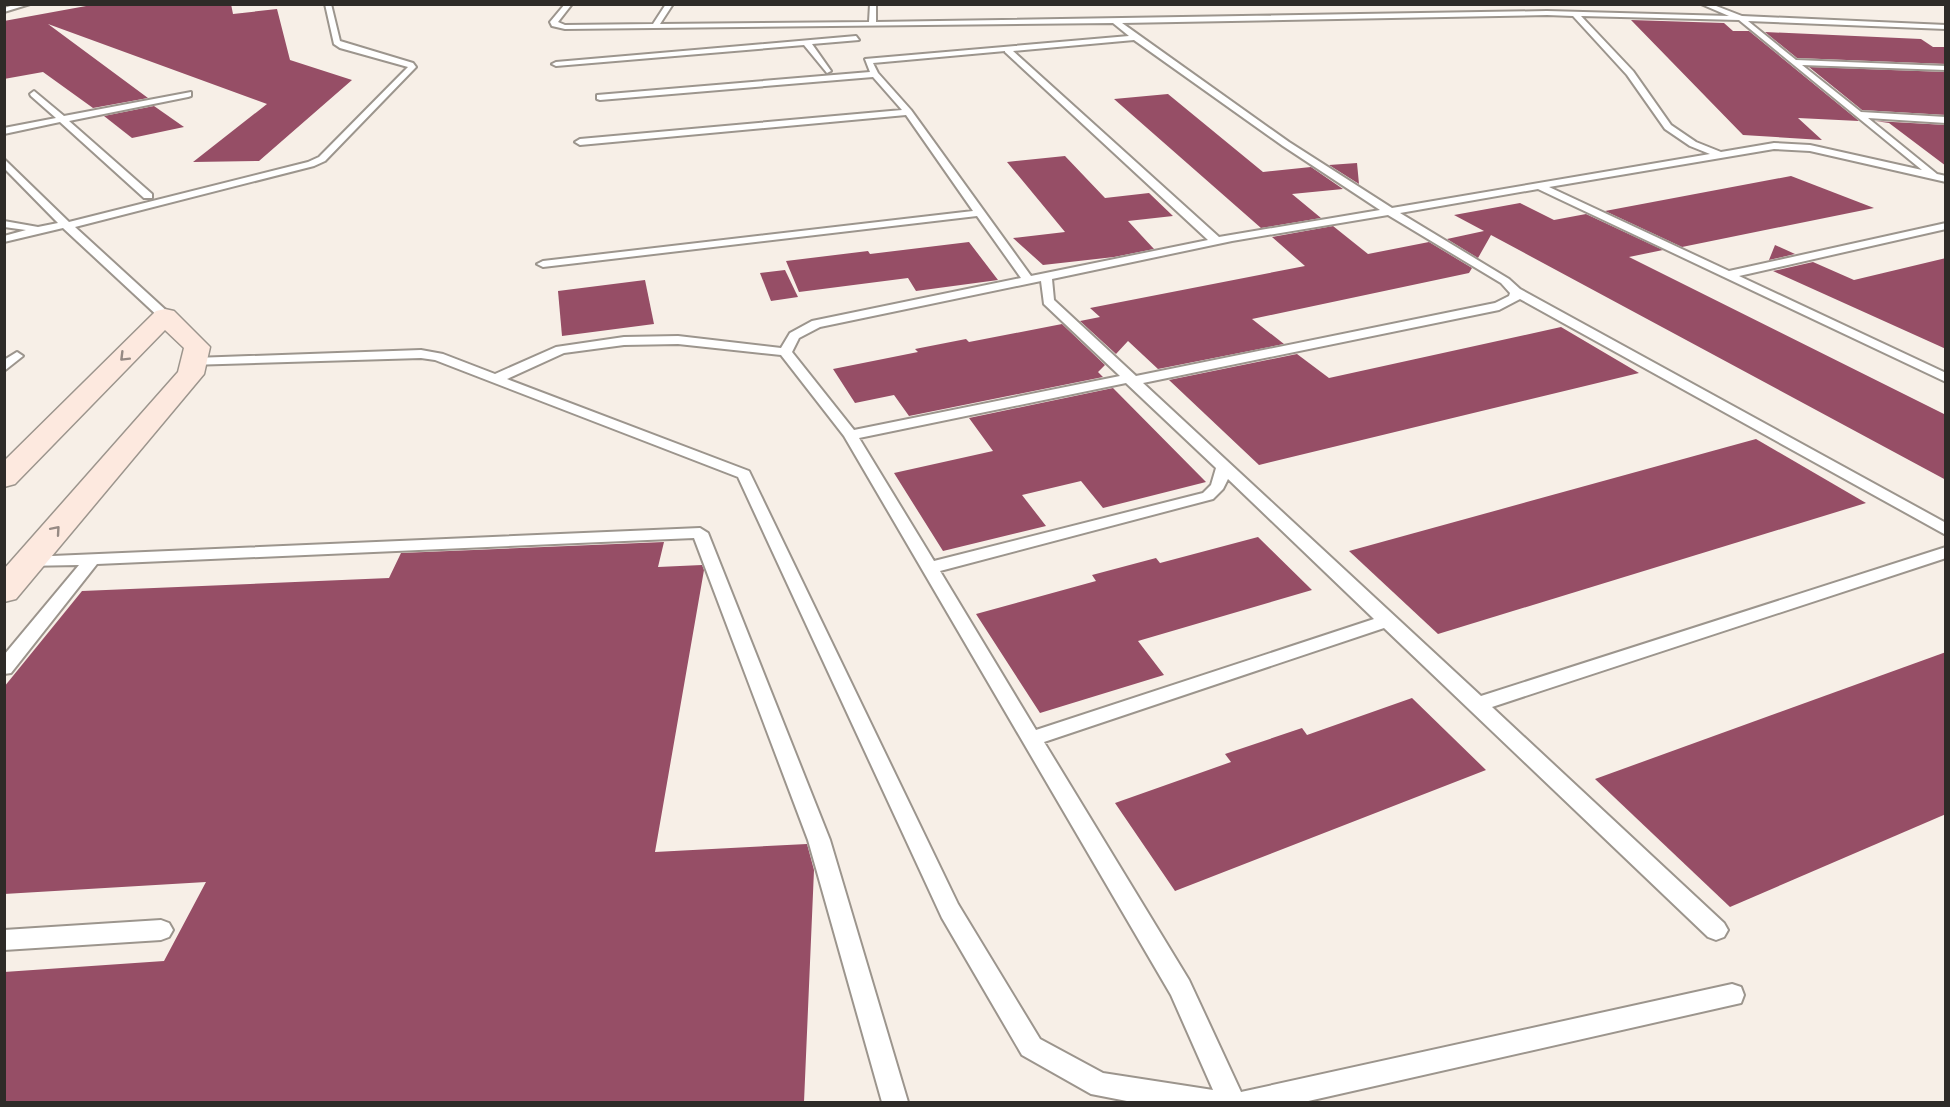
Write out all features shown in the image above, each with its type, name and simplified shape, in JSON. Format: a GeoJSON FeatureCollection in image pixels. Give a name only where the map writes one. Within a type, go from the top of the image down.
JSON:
{"type":"FeatureCollection","features":[{"type":"Feature","properties":{"kind":"street"},"geometry":{"type":"LineString","coordinates":[[4,478],[165,316],[196,347],[191,374],[4,591]]}},
{"type":"Feature","properties":{"kind":"lane"},"geometry":{"type":"LineString","coordinates":[[4,10],[27,4]]}},
{"type":"Feature","properties":{"kind":"lane"},"geometry":{"type":"LineString","coordinates":[[4,239],[311,164],[322,159],[412,68],[410,65],[343,46],[337,42],[328,4]]}},
{"type":"Feature","properties":{"kind":"lane"},"geometry":{"type":"LineString","coordinates":[[569,4],[554,22],[555,24],[565,27],[1115,21],[1143,15],[1575,14],[1946,27]]}},
{"type":"Feature","properties":{"kind":"lane"},"geometry":{"type":"LineString","coordinates":[[655,26],[670,4]]}},
{"type":"Feature","properties":{"kind":"lane"},"geometry":{"type":"LineString","coordinates":[[872,24],[873,4]]}},
{"type":"Feature","properties":{"kind":"lane"},"geometry":{"type":"LineString","coordinates":[[1507,4],[1521,14]]}},
{"type":"Feature","properties":{"kind":"lane"},"geometry":{"type":"LineString","coordinates":[[1704,4],[1740,18],[1943,181]]}},
{"type":"Feature","properties":{"kind":"lane"},"geometry":{"type":"LineString","coordinates":[[1396,9],[1404,14]]}},
{"type":"Feature","properties":{"kind":"lane"},"geometry":{"type":"LineString","coordinates":[[1575,14],[1630,74],[1668,128],[1693,144],[1722,156]]}},
{"type":"Feature","properties":{"kind":"lane"},"geometry":{"type":"LineString","coordinates":[[1115,21],[1286,144],[1391,212],[1505,280],[1516,292],[1946,530]]}},
{"type":"Feature","properties":{"kind":"lane"},"geometry":{"type":"LineString","coordinates":[[858,24],[859,45],[875,74],[908,112],[1027,279]]}},
{"type":"Feature","properties":{"kind":"lane"},"geometry":{"type":"LineString","coordinates":[[868,61],[1136,38]]}},
{"type":"Feature","properties":{"kind":"lane"},"geometry":{"type":"LineString","coordinates":[[556,63],[807,43],[859,45]]}},
{"type":"Feature","properties":{"kind":"lane"},"geometry":{"type":"LineString","coordinates":[[807,43],[826,71]]}},
{"type":"Feature","properties":{"kind":"lane"},"geometry":{"type":"LineString","coordinates":[[1008,50],[1216,241]]}},
{"type":"Feature","properties":{"kind":"lane"},"geometry":{"type":"LineString","coordinates":[[1793,62],[1946,68]]}},
{"type":"Feature","properties":{"kind":"lane"},"geometry":{"type":"LineString","coordinates":[[600,97],[875,74]]}},
{"type":"Feature","properties":{"kind":"lane"},"geometry":{"type":"LineString","coordinates":[[34,94],[148,196]]}},
{"type":"Feature","properties":{"kind":"lane"},"geometry":{"type":"LineString","coordinates":[[4,131],[188,94]]}},
{"type":"Feature","properties":{"kind":"lane"},"geometry":{"type":"LineString","coordinates":[[580,142],[908,112]]}},
{"type":"Feature","properties":{"kind":"lane"},"geometry":{"type":"LineString","coordinates":[[1860,116],[1946,120]]}},
{"type":"Feature","properties":{"kind":"lane"},"geometry":{"type":"LineString","coordinates":[[785,352],[794,336],[816,324],[1046,275],[1216,241],[1774,146],[1810,148],[1943,181]]}},
{"type":"Feature","properties":{"kind":"lane"},"geometry":{"type":"LineString","coordinates":[[4,162],[66,225],[165,316]]}},
{"type":"Feature","properties":{"kind":"lane"},"geometry":{"type":"LineString","coordinates":[[1541,187],[1946,378]]}},
{"type":"Feature","properties":{"kind":"lane"},"geometry":{"type":"LineString","coordinates":[[543,264],[979,213]]}},
{"type":"Feature","properties":{"kind":"lane"},"geometry":{"type":"LineString","coordinates":[[4,224],[44,229]]}},
{"type":"Feature","properties":{"kind":"lane"},"geometry":{"type":"LineString","coordinates":[[1727,274],[1946,226]]}},
{"type":"Feature","properties":{"kind":"lane"},"geometry":{"type":"LineString","coordinates":[[1046,275],[1048,301],[1716,930]]}},
{"type":"Feature","properties":{"kind":"lane"},"geometry":{"type":"LineString","coordinates":[[850,435],[1499,306],[1515,298],[1516,292]]}},
{"type":"Feature","properties":{"kind":"lane"},"geometry":{"type":"LineString","coordinates":[[496,379],[561,350],[624,341],[678,340],[785,352],[850,435],[1180,988],[1232,1102]]}},
{"type":"Feature","properties":{"kind":"lane"},"geometry":{"type":"LineString","coordinates":[[194,362],[421,354],[438,357],[744,474],[950,911],[1031,1047],[1100,1085],[1211,1102]]}},
{"type":"Feature","properties":{"kind":"lane"},"geometry":{"type":"LineString","coordinates":[[4,367],[17,356]]}},
{"type":"Feature","properties":{"kind":"lane"},"geometry":{"type":"LineString","coordinates":[[929,568],[1208,496],[1218,486],[1223,468]]}},
{"type":"Feature","properties":{"kind":"lane"},"geometry":{"type":"LineString","coordinates":[[29,562],[699,533],[819,840],[895,1102]]}},
{"type":"Feature","properties":{"kind":"lane"},"geometry":{"type":"LineString","coordinates":[[1476,705],[1946,552]]}},
{"type":"Feature","properties":{"kind":"lane"},"geometry":{"type":"LineString","coordinates":[[4,668],[92,560]]}},
{"type":"Feature","properties":{"kind":"lane"},"geometry":{"type":"LineString","coordinates":[[1031,739],[1386,621]]}},
{"type":"Feature","properties":{"kind":"lane"},"geometry":{"type":"LineString","coordinates":[[4,940],[161,930]]}},
{"type":"Feature","properties":{"kind":"lane"},"geometry":{"type":"LineString","coordinates":[[1249,1102],[1732,995]]}},
{"type":"Feature","properties":{"kind":"building"},"geometry":{"type":"Polygon","coordinates":[[[97,4],[231,4],[233,14],[277,9],[290,60],[352,80],[259,161],[193,162],[267,104],[48,24],[148,98],[93,108],[43,72],[4,79],[4,21],[97,4]]]}},
{"type":"Feature","properties":{"kind":"building"},"geometry":{"type":"Polygon","coordinates":[[[1631,20],[1724,23],[1733,31],[1749,31],[1859,121],[1798,118],[1822,140],[1743,135],[1631,20]]]}},
{"type":"Feature","properties":{"kind":"building"},"geometry":{"type":"Polygon","coordinates":[[[1765,32],[1921,39],[1933,47],[1946,47],[1946,64],[1797,58],[1765,32]]]}},
{"type":"Feature","properties":{"kind":"building"},"geometry":{"type":"Polygon","coordinates":[[[1809,67],[1946,72],[1946,115],[1862,110],[1809,67]]]}},
{"type":"Feature","properties":{"kind":"building"},"geometry":{"type":"Polygon","coordinates":[[[1168,94],[1263,172],[1311,167],[1343,189],[1292,194],[1321,218],[1261,228],[1114,99],[1168,94]]]}},
{"type":"Feature","properties":{"kind":"building"},"geometry":{"type":"Polygon","coordinates":[[[154,106],[184,127],[132,138],[104,116],[154,106]]]}},
{"type":"Feature","properties":{"kind":"building"},"geometry":{"type":"Polygon","coordinates":[[[1875,121],[1946,125],[1946,166],[1889,123],[1875,121]]]}},
{"type":"Feature","properties":{"kind":"building"},"geometry":{"type":"Polygon","coordinates":[[[1065,156],[1105,198],[1149,193],[1173,216],[1128,221],[1154,249],[1114,257],[1043,265],[1013,238],[1065,232],[1007,162],[1065,156]]]}},
{"type":"Feature","properties":{"kind":"building"},"geometry":{"type":"Polygon","coordinates":[[[1357,163],[1359,184],[1329,165],[1357,163]]]}},
{"type":"Feature","properties":{"kind":"building"},"geometry":{"type":"Polygon","coordinates":[[[1791,176],[1874,208],[1682,247],[1605,211],[1791,176]]]}},
{"type":"Feature","properties":{"kind":"building"},"geometry":{"type":"Polygon","coordinates":[[[1520,203],[1554,220],[1586,214],[1663,250],[1629,257],[1946,415],[1946,480],[1491,235],[1478,258],[1447,239],[1484,231],[1454,215],[1520,203]]]}},
{"type":"Feature","properties":{"kind":"building"},"geometry":{"type":"Polygon","coordinates":[[[1333,226],[1368,254],[1429,242],[1472,268],[1469,273],[1252,319],[1284,344],[1158,369],[1128,341],[1116,354],[1080,321],[1100,317],[1090,308],[1305,266],[1272,237],[1333,226]]]}},
{"type":"Feature","properties":{"kind":"building"},"geometry":{"type":"Polygon","coordinates":[[[969,242],[998,280],[916,291],[908,278],[799,292],[786,261],[868,251],[870,254],[969,242]]]}},
{"type":"Feature","properties":{"kind":"building"},"geometry":{"type":"Polygon","coordinates":[[[1775,245],[1795,254],[1769,260],[1775,245]]]}},
{"type":"Feature","properties":{"kind":"building"},"geometry":{"type":"Polygon","coordinates":[[[1946,258],[1946,349],[1773,271],[1813,262],[1854,280],[1946,258]]]}},
{"type":"Feature","properties":{"kind":"building"},"geometry":{"type":"Polygon","coordinates":[[[785,270],[798,297],[771,301],[760,273],[785,270]]]}},
{"type":"Feature","properties":{"kind":"building"},"geometry":{"type":"Polygon","coordinates":[[[645,280],[654,324],[562,336],[558,291],[645,280]]]}},
{"type":"Feature","properties":{"kind":"building"},"geometry":{"type":"Polygon","coordinates":[[[1062,324],[1105,365],[1098,372],[1103,377],[909,416],[894,395],[855,403],[833,369],[918,352],[915,349],[966,339],[969,342],[1062,324]]]}},
{"type":"Feature","properties":{"kind":"building"},"geometry":{"type":"Polygon","coordinates":[[[1561,327],[1639,373],[1259,465],[1169,380],[1297,354],[1329,378],[1561,327]]]}},
{"type":"Feature","properties":{"kind":"building"},"geometry":{"type":"Polygon","coordinates":[[[1113,388],[1206,482],[1103,508],[1081,481],[1022,495],[1046,526],[943,551],[894,473],[993,451],[969,418],[1113,388]]]}},
{"type":"Feature","properties":{"kind":"building"},"geometry":{"type":"Polygon","coordinates":[[[1756,439],[1866,503],[1438,634],[1349,551],[1756,439]]]}},
{"type":"Feature","properties":{"kind":"building"},"geometry":{"type":"Polygon","coordinates":[[[1258,537],[1312,590],[1138,641],[1164,675],[1040,713],[976,614],[1096,581],[1092,575],[1156,558],[1160,563],[1258,537]]]}},
{"type":"Feature","properties":{"kind":"building"},"geometry":{"type":"Polygon","coordinates":[[[664,542],[658,567],[702,565],[704,570],[655,852],[807,844],[814,870],[804,1102],[4,1102],[4,972],[164,961],[206,882],[4,894],[4,687],[82,591],[389,578],[401,553],[664,542]]]}},
{"type":"Feature","properties":{"kind":"building"},"geometry":{"type":"Polygon","coordinates":[[[1946,652],[1946,814],[1730,907],[1595,779],[1946,652]]]}},
{"type":"Feature","properties":{"kind":"building"},"geometry":{"type":"Polygon","coordinates":[[[1412,698],[1486,770],[1175,891],[1115,803],[1231,762],[1225,754],[1302,728],[1307,735],[1412,698]]]}}]}
